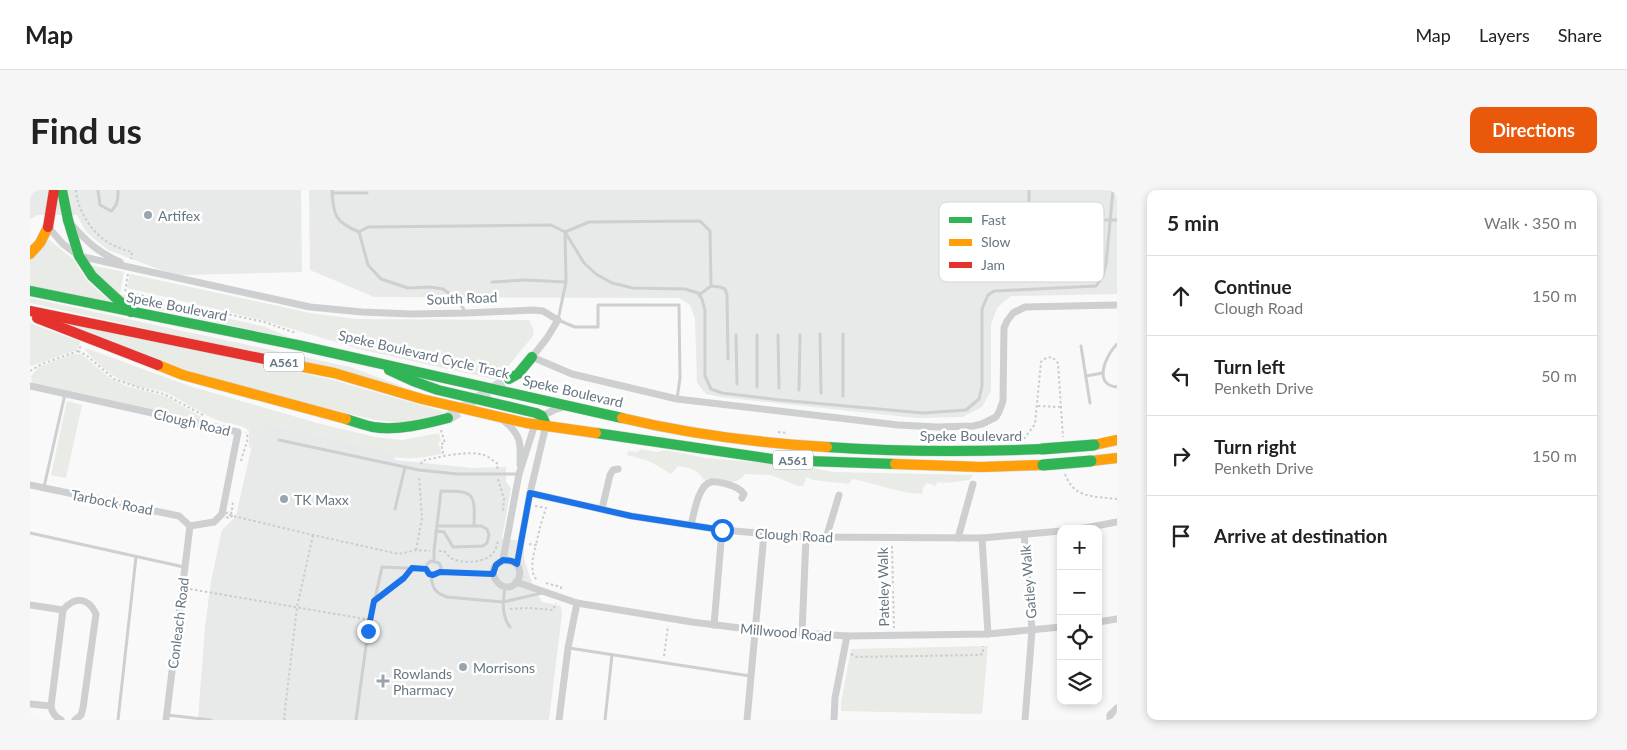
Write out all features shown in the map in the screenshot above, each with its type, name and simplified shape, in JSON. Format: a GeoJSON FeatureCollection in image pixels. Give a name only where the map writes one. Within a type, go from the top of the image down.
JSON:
{"type":"FeatureCollection","features":[{"type":"Feature","properties":{"kind":"main road"},"geometry":{"type":"LineString","coordinates":[[30,254],[40,243],[48,227],[54,190]]}},
{"type":"Feature","properties":{"kind":"main road"},"geometry":{"type":"LineString","coordinates":[[62,190],[68,220],[79,256],[92,276],[131,312]]}},
{"type":"Feature","properties":{"kind":"main road","name":"Speke Boulevard"},"geometry":{"type":"LineString","coordinates":[[30,291],[373,362],[570,405],[668,429],[781,444],[875,450],[1042,449],[1094,446],[1117,441]]}},
{"type":"Feature","properties":{"kind":"main road","name":"A561"},"geometry":{"type":"LineString","coordinates":[[30,311],[334,373],[422,400],[500,417],[779,460],[981,467],[1043,465],[1117,458]]}},
{"type":"Feature","properties":{"kind":"main road"},"geometry":{"type":"LineString","coordinates":[[30,315],[183,375],[374,427],[397,428],[442,419]]}},
{"type":"Feature","properties":{"kind":"main road"},"geometry":{"type":"LineString","coordinates":[[509,379],[518,374],[532,356]]}},
{"type":"Feature","properties":{"kind":"main road","name":"A561"},"geometry":{"type":"LineString","coordinates":[[373,362],[411,382],[529,410],[541,422]]}},
{"type":"Feature","properties":{"kind":"street","name":"South Road"},"geometry":{"type":"LineString","coordinates":[[68,220],[86,240],[104,255],[130,266]]}},
{"type":"Feature","properties":{"kind":"street","name":"South Road"},"geometry":{"type":"LineString","coordinates":[[48,227],[63,244],[79,256],[310,307],[362,312],[467,313],[533,310],[543,311],[558,320]]}},
{"type":"Feature","properties":{"kind":"street"},"geometry":{"type":"LineString","coordinates":[[558,320],[547,338],[532,356],[572,374],[677,399],[913,426],[967,426],[982,424],[996,417],[1002,405],[1003,343],[1007,321],[1020,308],[1117,305]]}},
{"type":"Feature","properties":{"kind":"street","name":"Clough Road"},"geometry":{"type":"LineString","coordinates":[[30,386],[238,432],[222,514],[214,522],[190,526]]}},
{"type":"Feature","properties":{"kind":"street"},"geometry":{"type":"LineString","coordinates":[[519,474],[541,422],[554,410],[570,405]]}},
{"type":"Feature","properties":{"kind":"street"},"geometry":{"type":"LineString","coordinates":[[500,417],[517,434],[521,444],[519,474],[503,560]]}},
{"type":"Feature","properties":{"kind":"street"},"geometry":{"type":"LineString","coordinates":[[517,564],[512,561],[503,560],[496,565],[493,574],[496,582],[505,586],[512,585],[516,582],[520,573],[517,564],[541,422]]}},
{"type":"Feature","properties":{"kind":"street"},"geometry":{"type":"LineString","coordinates":[[602,509],[610,475],[613,470],[618,469]]}},
{"type":"Feature","properties":{"kind":"street"},"geometry":{"type":"LineString","coordinates":[[691,525],[696,504],[705,485],[709,482],[723,483],[742,490],[744,494],[742,498]]}},
{"type":"Feature","properties":{"kind":"street"},"geometry":{"type":"LineString","coordinates":[[958,538],[973,484]]}},
{"type":"Feature","properties":{"kind":"street","name":"Tarbock Road"},"geometry":{"type":"LineString","coordinates":[[30,485],[179,516],[190,526]]}},
{"type":"Feature","properties":{"kind":"street","name":"Clough Road"},"geometry":{"type":"LineString","coordinates":[[530,493],[631,516],[722,530],[764,534],[826,538],[892,539],[982,538],[1057,531]]}},
{"type":"Feature","properties":{"kind":"street"},"geometry":{"type":"LineString","coordinates":[[826,538],[839,495]]}},
{"type":"Feature","properties":{"kind":"street"},"geometry":{"type":"LineString","coordinates":[[1101,525],[1117,522]]}},
{"type":"Feature","properties":{"kind":"street","name":"Conleach Road"},"geometry":{"type":"LineString","coordinates":[[166,717],[190,526]]}},
{"type":"Feature","properties":{"kind":"street"},"geometry":{"type":"LineString","coordinates":[[714,625],[722,530]]}},
{"type":"Feature","properties":{"kind":"street"},"geometry":{"type":"LineString","coordinates":[[747,720],[764,534]]}},
{"type":"Feature","properties":{"kind":"street","name":"Gatley Walk"},"geometry":{"type":"LineString","coordinates":[[1024,534],[1032,630],[1025,720]]}},
{"type":"Feature","properties":{"kind":"street"},"geometry":{"type":"LineString","coordinates":[[802,633],[806,537]]}},
{"type":"Feature","properties":{"kind":"street"},"geometry":{"type":"LineString","coordinates":[[982,538],[988,634]]}},
{"type":"Feature","properties":{"kind":"street","name":"Millwood Road"},"geometry":{"type":"LineString","coordinates":[[516,582],[577,604],[756,630],[847,636],[894,636],[988,634],[1057,627]]}},
{"type":"Feature","properties":{"kind":"street"},"geometry":{"type":"LineString","coordinates":[[61,720],[52,712],[51,706],[63,610],[75,600],[82,600],[93,606],[96,614],[83,708],[81,715],[76,720]]}},
{"type":"Feature","properties":{"kind":"street"},"geometry":{"type":"LineString","coordinates":[[559,720],[568,648],[577,604]]}},
{"type":"Feature","properties":{"kind":"street"},"geometry":{"type":"LineString","coordinates":[[30,606],[63,610]]}},
{"type":"Feature","properties":{"kind":"street"},"geometry":{"type":"LineString","coordinates":[[1102,621],[1117,619]]}},
{"type":"Feature","properties":{"kind":"street"},"geometry":{"type":"LineString","coordinates":[[834,720],[834,698],[847,636]]}},
{"type":"Feature","properties":{"kind":"street"},"geometry":{"type":"LineString","coordinates":[[30,704],[51,706]]}},
{"type":"Feature","properties":{"kind":"street"},"geometry":{"type":"LineString","coordinates":[[1110,720],[1110,715],[1117,708]]}},
{"type":"Feature","properties":{"kind":"lane"},"geometry":{"type":"LineString","coordinates":[[98,190],[100,205],[111,211],[116,207],[118,201],[118,190]]}},
{"type":"Feature","properties":{"kind":"lane"},"geometry":{"type":"LineString","coordinates":[[1104,272],[1113,190]]}},
{"type":"Feature","properties":{"kind":"lane"},"geometry":{"type":"LineString","coordinates":[[367,193],[332,192],[334,211],[338,219],[346,226],[359,232],[368,265],[381,279],[408,288],[430,287],[443,289],[458,300],[467,313]]}},
{"type":"Feature","properties":{"kind":"lane"},"geometry":{"type":"LineString","coordinates":[[1104,220],[1117,220]]}},
{"type":"Feature","properties":{"kind":"lane"},"geometry":{"type":"LineString","coordinates":[[565,232],[589,222],[700,221],[710,231],[711,286]]}},
{"type":"Feature","properties":{"kind":"lane"},"geometry":{"type":"LineString","coordinates":[[359,232],[368,227],[550,225],[565,232],[584,263],[596,274],[612,283],[633,288],[685,288],[700,295],[705,311],[705,376],[711,389],[722,393],[780,400],[923,413],[966,410],[979,399],[982,386],[982,309],[988,295],[994,291],[1096,286],[1099,282]]}},
{"type":"Feature","properties":{"kind":"lane"},"geometry":{"type":"LineString","coordinates":[[558,320],[566,282],[565,232]]}},
{"type":"Feature","properties":{"kind":"lane"},"geometry":{"type":"LineString","coordinates":[[492,282],[526,280],[566,282]]}},
{"type":"Feature","properties":{"kind":"lane"},"geometry":{"type":"LineString","coordinates":[[700,295],[711,286],[725,289],[727,295],[728,359]]}},
{"type":"Feature","properties":{"kind":"lane","name":"South Road"},"geometry":{"type":"LineString","coordinates":[[558,320],[575,327],[598,327],[598,306],[679,305],[680,378],[677,399]]}},
{"type":"Feature","properties":{"kind":"lane"},"geometry":{"type":"LineString","coordinates":[[820,334],[821,393]]}},
{"type":"Feature","properties":{"kind":"lane"},"geometry":{"type":"LineString","coordinates":[[843,334],[843,396]]}},
{"type":"Feature","properties":{"kind":"lane"},"geometry":{"type":"LineString","coordinates":[[756,335],[757,387]]}},
{"type":"Feature","properties":{"kind":"lane"},"geometry":{"type":"LineString","coordinates":[[778,335],[779,388]]}},
{"type":"Feature","properties":{"kind":"lane"},"geometry":{"type":"LineString","coordinates":[[799,390],[800,335]]}},
{"type":"Feature","properties":{"kind":"lane"},"geometry":{"type":"LineString","coordinates":[[736,336],[737,384]]}},
{"type":"Feature","properties":{"kind":"lane"},"geometry":{"type":"LineString","coordinates":[[1117,344],[1106,358],[1103,373],[1104,379],[1108,384],[1117,387]]}},
{"type":"Feature","properties":{"kind":"lane"},"geometry":{"type":"LineString","coordinates":[[1081,346],[1090,403]]}},
{"type":"Feature","properties":{"kind":"lane"},"geometry":{"type":"LineString","coordinates":[[1086,376],[1103,373]]}},
{"type":"Feature","properties":{"kind":"lane"},"geometry":{"type":"LineString","coordinates":[[44,488],[65,394]]}},
{"type":"Feature","properties":{"kind":"lane"},"geometry":{"type":"LineString","coordinates":[[279,440],[405,467],[457,474],[519,474]]}},
{"type":"Feature","properties":{"kind":"lane"},"geometry":{"type":"LineString","coordinates":[[395,509],[405,467]]}},
{"type":"Feature","properties":{"kind":"lane"},"geometry":{"type":"LineString","coordinates":[[434,561],[442,491],[465,491],[470,495],[475,508],[474,526]]}},
{"type":"Feature","properties":{"kind":"lane"},"geometry":{"type":"LineString","coordinates":[[436,531],[444,532],[452,547],[483,546],[487,543],[489,535],[487,529],[481,526],[437,526]]}},
{"type":"Feature","properties":{"kind":"lane"},"geometry":{"type":"LineString","coordinates":[[30,533],[136,558],[185,567]]}},
{"type":"Feature","properties":{"kind":"lane"},"geometry":{"type":"LineString","coordinates":[[118,720],[136,558]]}},
{"type":"Feature","properties":{"kind":"lane"},"geometry":{"type":"LineString","coordinates":[[426,569],[427,564],[434,561]]}},
{"type":"Feature","properties":{"kind":"lane"},"geometry":{"type":"LineString","coordinates":[[434,561],[440,565],[440,572]]}},
{"type":"Feature","properties":{"kind":"lane"},"geometry":{"type":"LineString","coordinates":[[356,720],[370,620],[382,567],[426,569],[431,575],[433,588],[439,594],[447,597],[503,602],[546,592]]}},
{"type":"Feature","properties":{"kind":"lane"},"geometry":{"type":"LineString","coordinates":[[374,601],[404,578],[412,568]]}},
{"type":"Feature","properties":{"kind":"lane"},"geometry":{"type":"LineString","coordinates":[[431,575],[436,575],[440,572],[493,574]]}},
{"type":"Feature","properties":{"kind":"lane"},"geometry":{"type":"LineString","coordinates":[[505,586],[503,602],[505,620],[510,627]]}},
{"type":"Feature","properties":{"kind":"lane"},"geometry":{"type":"LineString","coordinates":[[568,648],[751,676]]}},
{"type":"Feature","properties":{"kind":"lane"},"geometry":{"type":"LineString","coordinates":[[605,720],[612,655]]}},
{"type":"Feature","properties":{"kind":"lane"},"geometry":{"type":"LineString","coordinates":[[166,717],[211,720]]}},
{"type":"Feature","properties":{"kind":"path"},"geometry":{"type":"LineString","coordinates":[[76,190],[81,210],[99,236],[132,252],[125,292],[264,322],[302,336]]}},
{"type":"Feature","properties":{"kind":"path"},"geometry":{"type":"LineString","coordinates":[[30,371],[42,364],[78,351],[85,338]]}},
{"type":"Feature","properties":{"kind":"path"},"geometry":{"type":"LineString","coordinates":[[78,351],[114,379],[164,394],[213,420],[213,426]]}},
{"type":"Feature","properties":{"kind":"path"},"geometry":{"type":"LineString","coordinates":[[1024,439],[1035,424],[1041,362],[1046,358],[1052,358],[1058,363],[1063,434]]}},
{"type":"Feature","properties":{"kind":"path"},"geometry":{"type":"LineString","coordinates":[[1038,406],[1061,407]]}},
{"type":"Feature","properties":{"kind":"path"},"geometry":{"type":"LineString","coordinates":[[442,419],[442,432],[445,443],[441,444],[444,456]]}},
{"type":"Feature","properties":{"kind":"path"},"geometry":{"type":"LineString","coordinates":[[778,432],[796,434]]}},
{"type":"Feature","properties":{"kind":"path"},"geometry":{"type":"LineString","coordinates":[[1065,473],[1069,484],[1074,490],[1089,496],[1117,498]]}},
{"type":"Feature","properties":{"kind":"path"},"geometry":{"type":"LineString","coordinates":[[285,720],[297,608],[313,536]]}},
{"type":"Feature","properties":{"kind":"path","name":"Pateley Walk"},"geometry":{"type":"LineString","coordinates":[[892,539],[894,636]]}},
{"type":"Feature","properties":{"kind":"path"},"geometry":{"type":"LineString","coordinates":[[183,588],[370,620]]}},
{"type":"Feature","properties":{"kind":"path"},"geometry":{"type":"LineString","coordinates":[[663,664],[669,618]]}},
{"type":"Feature","properties":{"kind":"path"},"geometry":{"type":"LineString","coordinates":[[844,651],[857,657],[962,656],[983,654],[983,646]]}},
{"type":"Feature","properties":{"kind":"shaded area"},"geometry":{"type":"Polygon","coordinates":[[[30,190],[301,190],[302,272],[181,275],[161,270],[108,250],[86,232],[77,215],[38,215],[30,219],[30,190]]]}},
{"type":"Feature","properties":{"kind":"shaded area"},"geometry":{"type":"Polygon","coordinates":[[[309,190],[1117,190],[1117,294],[1011,296],[997,308],[991,325],[991,391],[982,407],[962,417],[916,418],[706,394],[697,383],[695,319],[690,305],[679,298],[374,297],[310,270],[309,190]]]}},
{"type":"Feature","properties":{"kind":"shaded area"},"geometry":{"type":"Polygon","coordinates":[[[47,238],[73,259],[88,282],[106,298],[121,306],[30,287],[30,259],[47,238]]]}},
{"type":"Feature","properties":{"kind":"shaded area"},"geometry":{"type":"Polygon","coordinates":[[[85,264],[124,272],[120,294],[266,327],[290,338],[141,306],[113,293],[85,264]]]}},
{"type":"Feature","properties":{"kind":"shaded area"},"geometry":{"type":"Polygon","coordinates":[[[130,274],[310,313],[356,319],[529,320],[534,330],[533,336],[497,380],[363,350],[265,321],[127,288],[130,274]]]}},
{"type":"Feature","properties":{"kind":"shaded area"},"geometry":{"type":"Polygon","coordinates":[[[30,298],[350,367],[407,388],[30,303],[30,298]]]}},
{"type":"Feature","properties":{"kind":"shaded area"},"geometry":{"type":"Polygon","coordinates":[[[56,319],[329,379],[445,412],[433,417],[406,423],[375,420],[228,384],[188,371],[56,319]]]}},
{"type":"Feature","properties":{"kind":"shaded area"},"geometry":{"type":"Polygon","coordinates":[[[30,323],[81,342],[77,350],[32,366],[30,365],[30,323]]]}},
{"type":"Feature","properties":{"kind":"shaded area"},"geometry":{"type":"Polygon","coordinates":[[[86,348],[189,386],[317,423],[375,437],[402,440],[439,433],[441,441],[438,443],[442,454],[413,458],[395,457],[396,452],[272,424],[260,429],[255,435],[251,448],[249,448],[249,431],[246,428],[221,422],[165,392],[135,386],[121,380],[95,361],[85,350],[86,348]]]}},
{"type":"Feature","properties":{"kind":"shaded area"},"geometry":{"type":"Polygon","coordinates":[[[72,354],[81,354],[110,378],[126,386],[165,396],[212,423],[32,384],[31,376],[39,367],[72,354]]]}},
{"type":"Feature","properties":{"kind":"shaded area"},"geometry":{"type":"Polygon","coordinates":[[[67,401],[82,405],[66,478],[51,475],[67,401]]]}},
{"type":"Feature","properties":{"kind":"shaded area"},"geometry":{"type":"Polygon","coordinates":[[[272,424],[396,452],[395,460],[473,468],[506,467],[506,482],[511,488],[502,538],[524,542],[524,559],[531,580],[542,602],[561,606],[562,614],[549,720],[198,720],[205,627],[211,581],[222,530],[236,516],[254,436],[263,426],[272,424]]]}},
{"type":"Feature","properties":{"kind":"shaded area"},"geometry":{"type":"Polygon","coordinates":[[[640,449],[656,452],[666,450],[706,458],[808,467],[833,472],[973,475],[969,480],[950,483],[938,482],[935,486],[927,483],[923,487],[922,494],[904,492],[852,479],[849,484],[813,480],[807,477],[803,486],[798,486],[771,475],[745,474],[741,479],[731,482],[715,479],[704,480],[699,473],[690,468],[678,466],[671,474],[649,461],[627,455],[628,451],[638,452],[640,449]]]}},
{"type":"Feature","properties":{"kind":"shaded area"},"geometry":{"type":"Polygon","coordinates":[[[988,646],[982,714],[841,711],[851,649],[988,646]]]}},
{"type":"Feature","properties":{"kind":"tunnel"},"geometry":{"type":"LineString","coordinates":[[448,418],[509,379]]}},
{"type":"Feature","properties":{"kind":"traffic: fast"},"geometry":{"type":"LineString","coordinates":[[62,190],[68,220]]}},
{"type":"Feature","properties":{"kind":"traffic: fast"},"geometry":{"type":"LineString","coordinates":[[68,220],[79,256],[92,276],[131,312]]}},
{"type":"Feature","properties":{"kind":"traffic: fast"},"geometry":{"type":"LineString","coordinates":[[30,291],[302,346],[622,418]]}},
{"type":"Feature","properties":{"kind":"traffic: fast"},"geometry":{"type":"LineString","coordinates":[[509,379],[518,374],[532,357]]}},
{"type":"Feature","properties":{"kind":"traffic: fast"},"geometry":{"type":"LineString","coordinates":[[389,370],[438,390],[536,413],[542,416],[546,425]]}},
{"type":"Feature","properties":{"kind":"traffic: fast"},"geometry":{"type":"LineString","coordinates":[[346,419],[373,427],[392,428],[420,425],[448,418]]}},
{"type":"Feature","properties":{"kind":"traffic: fast"},"geometry":{"type":"LineString","coordinates":[[596,433],[779,460],[895,464]]}},
{"type":"Feature","properties":{"kind":"traffic: fast"},"geometry":{"type":"LineString","coordinates":[[1042,449],[1094,445]]}},
{"type":"Feature","properties":{"kind":"traffic: fast"},"geometry":{"type":"LineString","coordinates":[[827,447],[935,451],[1042,449]]}},
{"type":"Feature","properties":{"kind":"traffic: fast"},"geometry":{"type":"LineString","coordinates":[[1043,465],[1091,461]]}},
{"type":"Feature","properties":{"kind":"traffic: slow"},"geometry":{"type":"LineString","coordinates":[[30,254],[40,243],[48,227]]}},
{"type":"Feature","properties":{"kind":"traffic: slow"},"geometry":{"type":"LineString","coordinates":[[274,361],[334,373],[422,399],[526,423],[596,433]]}},
{"type":"Feature","properties":{"kind":"traffic: slow"},"geometry":{"type":"LineString","coordinates":[[158,365],[183,375],[346,419]]}},
{"type":"Feature","properties":{"kind":"traffic: slow"},"geometry":{"type":"LineString","coordinates":[[622,418],[724,437],[827,447]]}},
{"type":"Feature","properties":{"kind":"traffic: slow"},"geometry":{"type":"LineString","coordinates":[[1094,445],[1117,440]]}},
{"type":"Feature","properties":{"kind":"traffic: slow"},"geometry":{"type":"LineString","coordinates":[[1091,461],[1117,458]]}},
{"type":"Feature","properties":{"kind":"traffic: slow"},"geometry":{"type":"LineString","coordinates":[[895,464],[981,467],[1043,465]]}},
{"type":"Feature","properties":{"kind":"traffic: jam"},"geometry":{"type":"LineString","coordinates":[[48,227],[54,190]]}},
{"type":"Feature","properties":{"kind":"traffic: jam"},"geometry":{"type":"LineString","coordinates":[[30,311],[274,361]]}},
{"type":"Feature","properties":{"kind":"traffic: jam"},"geometry":{"type":"LineString","coordinates":[[37,318],[158,365]]}},
{"type":"Feature","properties":{"kind":"place","name":"Artifex"},"geometry":{"type":"Point","coordinates":[148,215]}},
{"type":"Feature","properties":{"kind":"place","name":"TK Maxx"},"geometry":{"type":"Point","coordinates":[284,499]}},
{"type":"Feature","properties":{"kind":"place","name":"Morrisons"},"geometry":{"type":"Point","coordinates":[463,667]}},
{"type":"Feature","properties":{"kind":"place","name":"Rowlands Pharmacy"},"geometry":{"type":"Point","coordinates":[383,681]}},
{"type":"Feature","properties":{"kind":"route"},"geometry":{"type":"LineString","coordinates":[[368,631],[374,601],[404,578],[412,568],[426,569],[431,575],[436,575],[440,572],[493,574],[496,565],[503,560],[512,561],[517,564],[530,493],[631,516],[722,530]]}}]}
